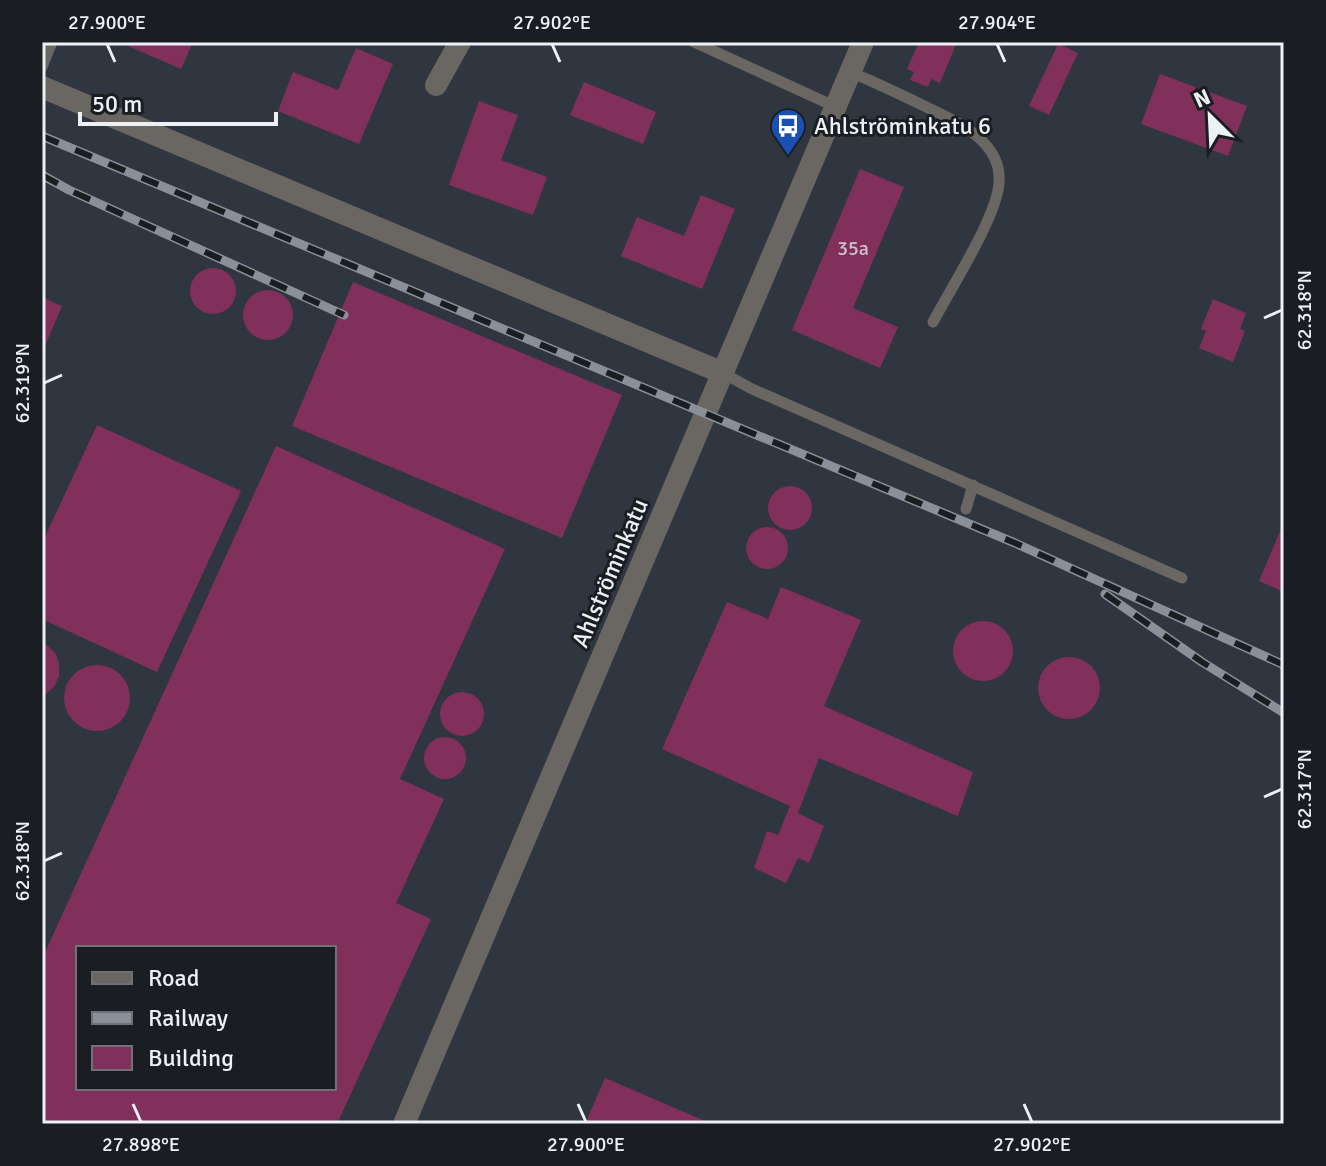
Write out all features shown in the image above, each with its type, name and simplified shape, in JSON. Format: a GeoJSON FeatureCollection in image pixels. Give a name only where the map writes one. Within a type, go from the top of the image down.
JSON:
{"type":"FeatureCollection","features":[{"type":"Feature","properties":{"kind":"street"},"geometry":{"type":"LineString","coordinates":[[436,85],[460,42]]}},
{"type":"Feature","properties":{"kind":"street","name":"Ahlströminkatu"},"geometry":{"type":"LineString","coordinates":[[404,1124],[863,42]]}},
{"type":"Feature","properties":{"kind":"street"},"geometry":{"type":"LineString","coordinates":[[42,87],[723,373]]}},
{"type":"Feature","properties":{"kind":"lane"},"geometry":{"type":"LineString","coordinates":[[42,67],[52,42]]}},
{"type":"Feature","properties":{"kind":"lane"},"geometry":{"type":"LineString","coordinates":[[694,42],[836,107]]}},
{"type":"Feature","properties":{"kind":"lane"},"geometry":{"type":"LineString","coordinates":[[851,72],[966,126],[987,145],[998,165],[999,190],[984,226],[933,322]]}},
{"type":"Feature","properties":{"kind":"lane"},"geometry":{"type":"LineString","coordinates":[[723,373],[750,388],[1182,578]]}},
{"type":"Feature","properties":{"kind":"lane"},"geometry":{"type":"LineString","coordinates":[[966,509],[973,485]]}},
{"type":"Feature","properties":{"kind":"building"},"geometry":{"type":"Polygon","coordinates":[[[119,42],[193,42],[181,69],[119,42]]]}},
{"type":"Feature","properties":{"kind":"building"},"geometry":{"type":"Polygon","coordinates":[[[919,42],[957,42],[940,83],[931,79],[928,87],[910,80],[914,72],[907,69],[919,42]]]}},
{"type":"Feature","properties":{"kind":"building"},"geometry":{"type":"Polygon","coordinates":[[[1058,44],[1078,53],[1049,115],[1029,106],[1058,44]]]}},
{"type":"Feature","properties":{"kind":"building"},"geometry":{"type":"Polygon","coordinates":[[[356,48],[393,64],[359,144],[278,111],[293,72],[338,90],[356,48]]]}},
{"type":"Feature","properties":{"kind":"building"},"geometry":{"type":"Polygon","coordinates":[[[1160,74],[1247,106],[1228,156],[1141,124],[1160,74]]]}},
{"type":"Feature","properties":{"kind":"building"},"geometry":{"type":"Polygon","coordinates":[[[584,82],[656,112],[643,144],[570,115],[584,82]]]}},
{"type":"Feature","properties":{"kind":"building"},"geometry":{"type":"Polygon","coordinates":[[[479,101],[518,115],[501,160],[547,177],[533,215],[449,185],[479,101]]]}},
{"type":"Feature","properties":{"kind":"building"},"geometry":{"type":"Polygon","coordinates":[[[860,169],[904,187],[853,308],[898,327],[880,368],[792,330],[860,169]]]}},
{"type":"Feature","properties":{"kind":"building"},"geometry":{"type":"Polygon","coordinates":[[[701,195],[735,209],[702,289],[621,256],[637,217],[684,236],[701,195]]]}},
{"type":"Feature","properties":{"kind":"building"},"geometry":{"type":"Polygon","coordinates":[[[213,268],[230,274],[236,291],[230,308],[213,314],[196,308],[190,291],[196,274],[213,268]]]}},
{"type":"Feature","properties":{"kind":"building"},"geometry":{"type":"Polygon","coordinates":[[[353,282],[622,395],[562,538],[292,426],[353,282]]]}},
{"type":"Feature","properties":{"kind":"building"},"geometry":{"type":"Polygon","coordinates":[[[268,290],[285,298],[293,315],[285,332],[268,340],[251,332],[243,315],[251,298],[268,290]]]}},
{"type":"Feature","properties":{"kind":"building"},"geometry":{"type":"Polygon","coordinates":[[[42,297],[62,306],[42,353],[42,297]]]}},
{"type":"Feature","properties":{"kind":"building"},"geometry":{"type":"Polygon","coordinates":[[[1213,299],[1246,313],[1240,329],[1245,331],[1233,362],[1199,348],[1206,331],[1201,329],[1213,299]]]}},
{"type":"Feature","properties":{"kind":"building"},"geometry":{"type":"Polygon","coordinates":[[[97,425],[241,491],[157,672],[42,619],[42,543],[97,425]]]}},
{"type":"Feature","properties":{"kind":"building"},"geometry":{"type":"Polygon","coordinates":[[[276,446],[505,549],[400,779],[444,799],[396,903],[431,919],[337,1124],[42,1124],[42,959],[276,446]]]}},
{"type":"Feature","properties":{"kind":"building"},"geometry":{"type":"Polygon","coordinates":[[[790,486],[805,493],[812,508],[805,523],[790,530],[775,523],[768,508],[775,493],[790,486]]]}},
{"type":"Feature","properties":{"kind":"building"},"geometry":{"type":"Polygon","coordinates":[[[1284,522],[1284,592],[1259,581],[1284,522]]]}},
{"type":"Feature","properties":{"kind":"building"},"geometry":{"type":"Polygon","coordinates":[[[767,527],[782,533],[788,548],[782,563],[767,569],[752,563],[746,548],[752,533],[767,527]]]}},
{"type":"Feature","properties":{"kind":"building"},"geometry":{"type":"Polygon","coordinates":[[[781,587],[861,620],[824,706],[973,772],[958,816],[819,758],[798,813],[824,826],[809,863],[798,858],[786,883],[754,868],[767,831],[778,835],[790,806],[662,749],[727,602],[768,619],[781,587]]]}},
{"type":"Feature","properties":{"kind":"building"},"geometry":{"type":"Polygon","coordinates":[[[983,621],[1004,630],[1013,651],[1004,672],[983,681],[962,672],[953,651],[962,630],[983,621]]]}},
{"type":"Feature","properties":{"kind":"building"},"geometry":{"type":"Polygon","coordinates":[[[42,640],[56,654],[59,676],[54,687],[42,697],[42,640]]]}},
{"type":"Feature","properties":{"kind":"building"},"geometry":{"type":"Polygon","coordinates":[[[1069,657],[1091,666],[1100,688],[1091,710],[1069,719],[1047,710],[1038,688],[1047,666],[1069,657]]]}},
{"type":"Feature","properties":{"kind":"building"},"geometry":{"type":"Polygon","coordinates":[[[97,665],[110,667],[120,675],[128,685],[128,711],[120,721],[110,729],[97,731],[84,729],[74,721],[66,711],[64,698],[66,685],[74,675],[84,667],[97,665]]]}},
{"type":"Feature","properties":{"kind":"building"},"geometry":{"type":"Polygon","coordinates":[[[462,692],[478,698],[484,714],[478,730],[462,736],[446,730],[440,714],[446,698],[462,692]]]}},
{"type":"Feature","properties":{"kind":"building"},"geometry":{"type":"Polygon","coordinates":[[[445,737],[460,743],[466,758],[460,773],[445,779],[430,773],[424,758],[430,743],[445,737]]]}},
{"type":"Feature","properties":{"kind":"building"},"geometry":{"type":"Polygon","coordinates":[[[605,1078],[712,1124],[585,1124],[605,1078]]]}},
{"type":"Feature","properties":{"kind":"railway"},"geometry":{"type":"LineString","coordinates":[[42,136],[1015,543],[1284,665]]}},
{"type":"Feature","properties":{"kind":"railway"},"geometry":{"type":"LineString","coordinates":[[42,175],[344,315]]}},
{"type":"Feature","properties":{"kind":"railway"},"geometry":{"type":"LineString","coordinates":[[1105,594],[1202,662],[1284,713]]}},
{"type":"Feature","properties":{"kind":"place","name":"Ahlströminkatu 6"},"geometry":{"type":"Point","coordinates":[788,157]}}]}
